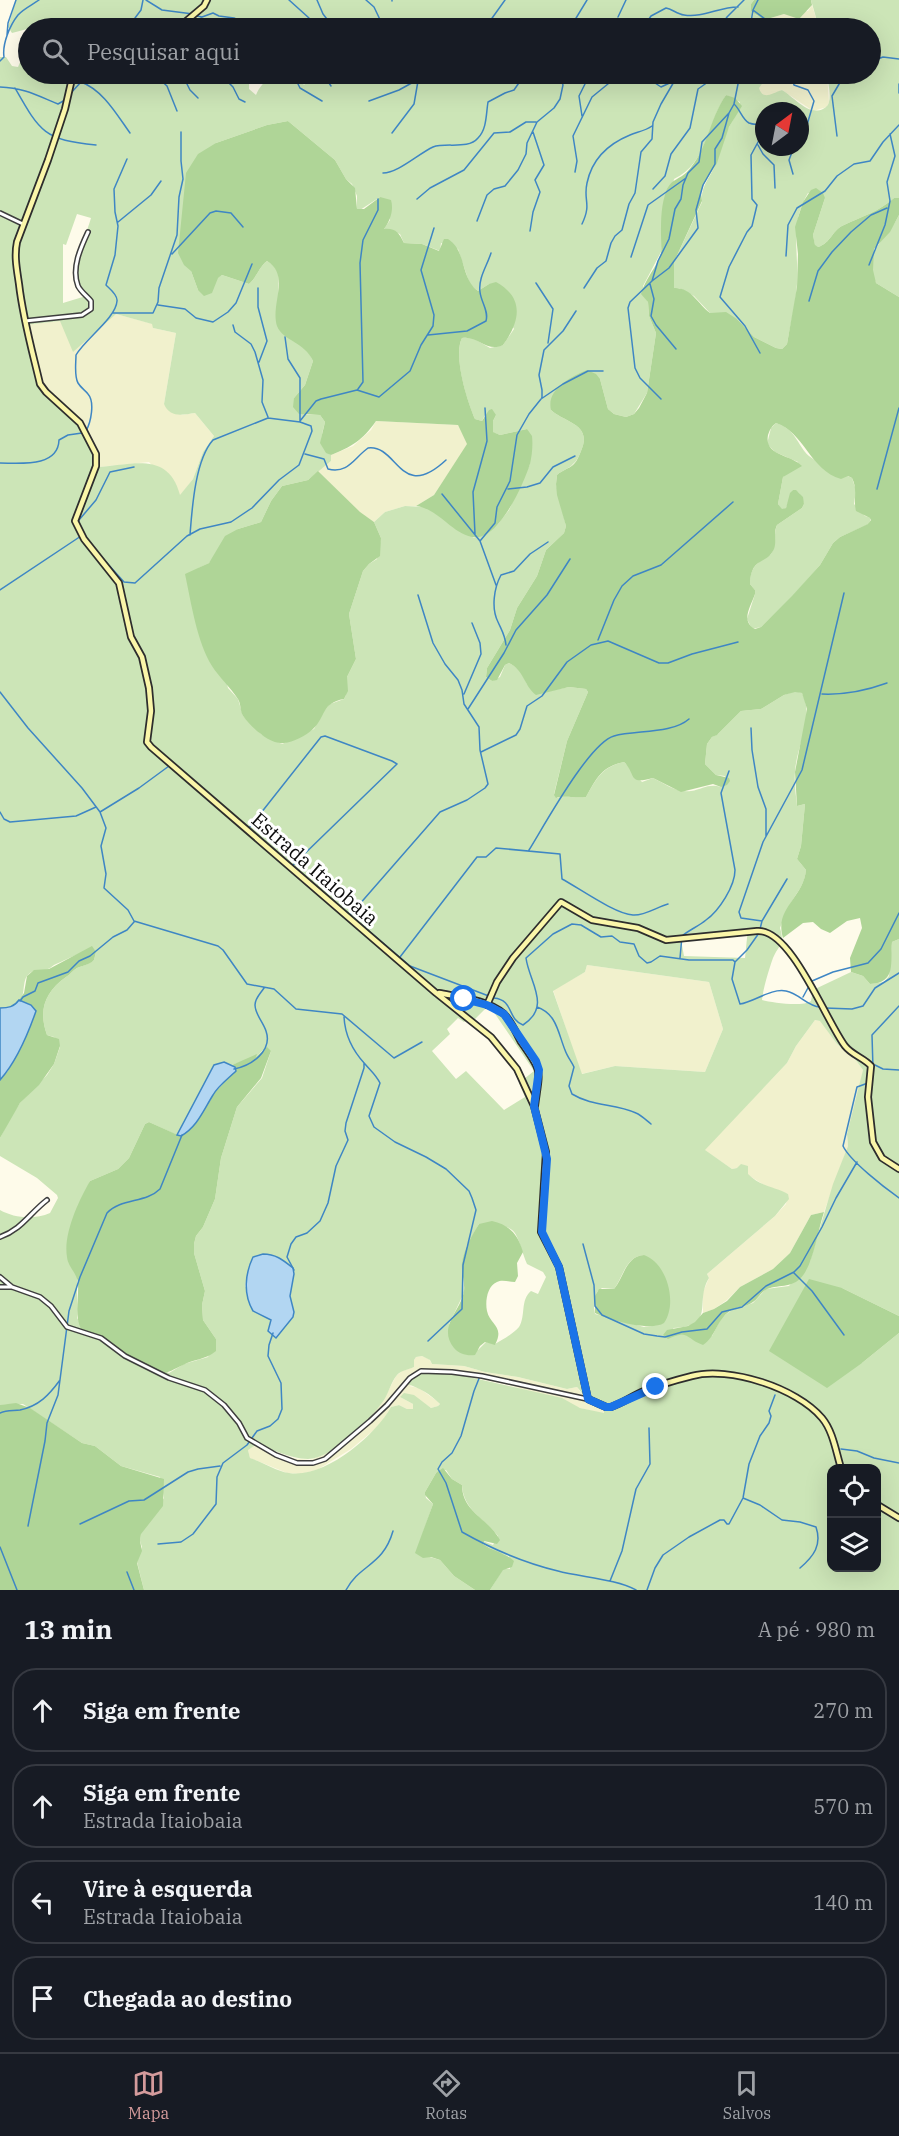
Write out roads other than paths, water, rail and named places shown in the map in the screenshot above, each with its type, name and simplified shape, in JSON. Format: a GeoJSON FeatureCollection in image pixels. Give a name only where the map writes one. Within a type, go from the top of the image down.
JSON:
{"type":"FeatureCollection","features":[{"type":"Feature","properties":{"kind":"street"},"geometry":{"type":"LineString","coordinates":[[190,18],[204,6],[207,0]]}},
{"type":"Feature","properties":{"kind":"street","name":"Estrada Itaiobaia"},"geometry":{"type":"LineString","coordinates":[[71,84],[48,160],[30,210],[22,224],[15,251],[24,322],[42,387],[80,423],[96,454],[96,466],[75,521],[84,539],[119,583],[131,637],[142,657],[149,688],[151,711],[146,738],[149,744],[500,1046],[517,1070],[534,1106],[547,1159],[542,1232],[559,1267],[588,1399]]}},
{"type":"Feature","properties":{"kind":"street"},"geometry":{"type":"LineString","coordinates":[[0,213],[22,224]]}},
{"type":"Feature","properties":{"kind":"street"},"geometry":{"type":"LineString","coordinates":[[24,322],[82,315],[91,309],[91,302],[80,289],[76,274],[80,250],[88,232]]}},
{"type":"Feature","properties":{"kind":"street"},"geometry":{"type":"LineString","coordinates":[[487,1005],[497,982],[513,958],[561,902],[596,921],[638,928],[666,940],[768,931],[781,942],[796,962],[845,1045],[871,1066],[868,1097],[873,1142],[882,1158],[899,1169]]}},
{"type":"Feature","properties":{"kind":"street"},"geometry":{"type":"LineString","coordinates":[[436,993],[487,1005],[504,1014],[536,1061],[539,1070],[534,1106]]}},
{"type":"Feature","properties":{"kind":"street"},"geometry":{"type":"LineString","coordinates":[[0,1237],[16,1230],[47,1200]]}},
{"type":"Feature","properties":{"kind":"street"},"geometry":{"type":"LineString","coordinates":[[0,1277],[12,1287]]}},
{"type":"Feature","properties":{"kind":"street"},"geometry":{"type":"LineString","coordinates":[[0,1287],[12,1287],[32,1293],[45,1301],[67,1327],[101,1338],[147,1368],[210,1394],[233,1415],[244,1434],[252,1442],[297,1463],[313,1463],[325,1459],[370,1421],[410,1378],[421,1371],[482,1376],[588,1399],[606,1407],[611,1407],[645,1390],[691,1376],[713,1373],[735,1376],[789,1393],[813,1409],[828,1426],[840,1464]]}},
{"type":"Feature","properties":{"kind":"street"},"geometry":{"type":"LineString","coordinates":[[881,1507],[899,1518]]}},
{"type":"Feature","properties":{"kind":"water"},"geometry":{"type":"Polygon","coordinates":[[[19,1000],[31,1005],[36,1011],[21,1047],[0,1080],[0,1008],[11,1007],[19,1000]]]}},
{"type":"Feature","properties":{"kind":"water"},"geometry":{"type":"Polygon","coordinates":[[[224,1062],[235,1067],[236,1071],[215,1092],[191,1128],[181,1136],[177,1135],[214,1065],[224,1062]]]}},
{"type":"Feature","properties":{"kind":"water"},"geometry":{"type":"Polygon","coordinates":[[[263,1254],[276,1256],[283,1260],[293,1268],[294,1274],[290,1296],[293,1317],[276,1338],[268,1331],[271,1320],[253,1311],[246,1291],[248,1270],[253,1257],[263,1254]]]}},
{"type":"Feature","properties":{"kind":"waterway"},"geometry":{"type":"LineString","coordinates":[[7,35],[8,23],[16,0]]}},
{"type":"Feature","properties":{"kind":"waterway"},"geometry":{"type":"LineString","coordinates":[[0,61],[4,57],[5,41],[15,19],[22,11],[39,0]]}},
{"type":"Feature","properties":{"kind":"waterway"},"geometry":{"type":"LineString","coordinates":[[135,18],[141,10],[143,0]]}},
{"type":"Feature","properties":{"kind":"waterway"},"geometry":{"type":"LineString","coordinates":[[146,0],[162,10],[193,14]]}},
{"type":"Feature","properties":{"kind":"waterway"},"geometry":{"type":"LineString","coordinates":[[289,0],[309,18]]}},
{"type":"Feature","properties":{"kind":"waterway"},"geometry":{"type":"LineString","coordinates":[[317,0],[326,18]]}},
{"type":"Feature","properties":{"kind":"waterway"},"geometry":{"type":"LineString","coordinates":[[366,0],[374,7],[379,18]]}},
{"type":"Feature","properties":{"kind":"waterway"},"geometry":{"type":"LineString","coordinates":[[492,18],[505,0]]}},
{"type":"Feature","properties":{"kind":"waterway"},"geometry":{"type":"LineString","coordinates":[[576,18],[587,0]]}},
{"type":"Feature","properties":{"kind":"waterway"},"geometry":{"type":"LineString","coordinates":[[618,17],[626,0]]}},
{"type":"Feature","properties":{"kind":"waterway"},"geometry":{"type":"LineString","coordinates":[[726,18],[744,0]]}},
{"type":"Feature","properties":{"kind":"waterway"},"geometry":{"type":"LineString","coordinates":[[752,18],[758,0]]}},
{"type":"Feature","properties":{"kind":"waterway"},"geometry":{"type":"LineString","coordinates":[[650,18],[666,8],[691,16],[738,7]]}},
{"type":"Feature","properties":{"kind":"waterway"},"geometry":{"type":"LineString","coordinates":[[753,10],[764,18]]}},
{"type":"Feature","properties":{"kind":"waterway"},"geometry":{"type":"LineString","coordinates":[[197,16],[202,17],[213,13],[234,18]]}},
{"type":"Feature","properties":{"kind":"waterway"},"geometry":{"type":"LineString","coordinates":[[881,58],[899,59]]}},
{"type":"Feature","properties":{"kind":"waterway"},"geometry":{"type":"LineString","coordinates":[[70,94],[79,84]]}},
{"type":"Feature","properties":{"kind":"waterway"},"geometry":{"type":"LineString","coordinates":[[85,84],[109,104],[130,133]]}},
{"type":"Feature","properties":{"kind":"waterway"},"geometry":{"type":"LineString","coordinates":[[165,84],[177,111]]}},
{"type":"Feature","properties":{"kind":"waterway"},"geometry":{"type":"LineString","coordinates":[[187,84],[198,98]]}},
{"type":"Feature","properties":{"kind":"waterway"},"geometry":{"type":"LineString","coordinates":[[230,84],[239,99],[245,102]]}},
{"type":"Feature","properties":{"kind":"waterway"},"geometry":{"type":"LineString","coordinates":[[298,84],[300,88],[322,101]]}},
{"type":"Feature","properties":{"kind":"waterway"},"geometry":{"type":"LineString","coordinates":[[369,101],[410,84]]}},
{"type":"Feature","properties":{"kind":"waterway"},"geometry":{"type":"LineString","coordinates":[[392,133],[414,104],[417,84]]}},
{"type":"Feature","properties":{"kind":"waterway"},"geometry":{"type":"LineString","coordinates":[[383,173],[401,167],[433,147],[474,142],[483,130],[488,102],[514,90],[518,84]]}},
{"type":"Feature","properties":{"kind":"waterway"},"geometry":{"type":"LineString","coordinates":[[477,221],[487,195],[494,189],[505,186],[518,170],[537,122],[554,108],[560,99],[563,84]]}},
{"type":"Feature","properties":{"kind":"waterway"},"geometry":{"type":"LineString","coordinates":[[582,116],[579,96],[585,84]]}},
{"type":"Feature","properties":{"kind":"waterway"},"geometry":{"type":"LineString","coordinates":[[575,172],[577,161],[573,136],[592,97],[608,84]]}},
{"type":"Feature","properties":{"kind":"waterway"},"geometry":{"type":"LineString","coordinates":[[656,84],[661,87],[668,84]]}},
{"type":"Feature","properties":{"kind":"waterway"},"geometry":{"type":"LineString","coordinates":[[584,288],[597,268],[606,261],[611,243],[622,230],[629,204],[635,193],[641,152],[652,139],[653,122],[673,84]]}},
{"type":"Feature","properties":{"kind":"waterway"},"geometry":{"type":"LineString","coordinates":[[653,189],[665,176],[671,154],[690,128],[698,89],[705,84]]}},
{"type":"Feature","properties":{"kind":"waterway"},"geometry":{"type":"LineString","coordinates":[[652,281],[669,268],[698,228],[696,210],[703,185],[715,164],[715,149],[722,138],[734,104],[738,84]]}},
{"type":"Feature","properties":{"kind":"waterway"},"geometry":{"type":"LineString","coordinates":[[794,84],[808,90],[814,101],[809,118]]}},
{"type":"Feature","properties":{"kind":"waterway"},"geometry":{"type":"LineString","coordinates":[[837,136],[832,96],[839,84]]}},
{"type":"Feature","properties":{"kind":"waterway"},"geometry":{"type":"LineString","coordinates":[[899,84],[899,93]]}},
{"type":"Feature","properties":{"kind":"waterway"},"geometry":{"type":"LineString","coordinates":[[0,87],[23,90],[58,104],[65,100]]}},
{"type":"Feature","properties":{"kind":"waterway"},"geometry":{"type":"LineString","coordinates":[[15,88],[31,115],[45,131],[65,140],[96,145]]}},
{"type":"Feature","properties":{"kind":"waterway"},"geometry":{"type":"LineString","coordinates":[[734,104],[747,121],[755,125]]}},
{"type":"Feature","properties":{"kind":"waterway"},"geometry":{"type":"LineString","coordinates":[[661,399],[640,378],[635,368],[628,308],[630,302],[652,281],[658,261],[669,239],[683,185],[688,173],[699,162],[702,142],[729,113]]}},
{"type":"Feature","properties":{"kind":"waterway"},"geometry":{"type":"LineString","coordinates":[[417,199],[430,188],[464,170],[494,133],[510,132],[526,122],[536,122]]}},
{"type":"Feature","properties":{"kind":"waterway"},"geometry":{"type":"LineString","coordinates":[[786,256],[788,225],[797,208],[825,191],[837,176],[854,164],[870,161],[899,125]]}},
{"type":"Feature","properties":{"kind":"waterway"},"geometry":{"type":"LineString","coordinates":[[582,224],[587,207],[589,174],[597,160],[615,143],[652,126]]}},
{"type":"Feature","properties":{"kind":"waterway"},"geometry":{"type":"LineString","coordinates":[[113,313],[153,313],[158,302],[159,288],[177,235],[179,197],[183,179],[181,132]]}},
{"type":"Feature","properties":{"kind":"waterway"},"geometry":{"type":"LineString","coordinates":[[530,231],[533,212],[540,192],[535,180],[544,165],[533,132]]}},
{"type":"Feature","properties":{"kind":"waterway"},"geometry":{"type":"LineString","coordinates":[[869,265],[885,225],[890,201],[887,182],[895,156],[890,134]]}},
{"type":"Feature","properties":{"kind":"waterway"},"geometry":{"type":"LineString","coordinates":[[755,148],[751,155],[752,199],[757,205],[752,226],[729,267],[720,297],[745,326],[760,353]]}},
{"type":"Feature","properties":{"kind":"waterway"},"geometry":{"type":"LineString","coordinates":[[765,156],[774,165],[775,188]]}},
{"type":"Feature","properties":{"kind":"waterway"},"geometry":{"type":"LineString","coordinates":[[791,156],[789,160],[793,174]]}},
{"type":"Feature","properties":{"kind":"waterway"},"geometry":{"type":"LineString","coordinates":[[86,431],[92,407],[88,394],[77,380],[76,355],[106,321],[117,301],[113,292],[106,285],[115,255],[118,226],[114,189],[127,159]]}},
{"type":"Feature","properties":{"kind":"waterway"},"geometry":{"type":"LineString","coordinates":[[631,257],[648,205],[686,178]]}},
{"type":"Feature","properties":{"kind":"waterway"},"geometry":{"type":"LineString","coordinates":[[118,222],[151,195],[161,181]]}},
{"type":"Feature","properties":{"kind":"waterway"},"geometry":{"type":"LineString","coordinates":[[358,389],[363,382],[360,263],[363,240],[378,210],[378,199]]}},
{"type":"Feature","properties":{"kind":"waterway"},"geometry":{"type":"LineString","coordinates":[[809,301],[818,271],[832,252],[871,215],[887,208]]}},
{"type":"Feature","properties":{"kind":"waterway"},"geometry":{"type":"LineString","coordinates":[[172,254],[210,213],[216,211],[231,213],[243,227]]}},
{"type":"Feature","properties":{"kind":"waterway"},"geometry":{"type":"LineString","coordinates":[[300,421],[316,401],[357,390],[379,397],[410,371],[421,345],[433,326],[434,315],[421,270],[434,228]]}},
{"type":"Feature","properties":{"kind":"waterway"},"geometry":{"type":"LineString","coordinates":[[428,335],[467,331],[486,321],[480,287],[491,253]]}},
{"type":"Feature","properties":{"kind":"waterway"},"geometry":{"type":"LineString","coordinates":[[158,305],[185,309],[196,318],[213,322],[228,312],[236,303],[252,264]]}},
{"type":"Feature","properties":{"kind":"waterway"},"geometry":{"type":"LineString","coordinates":[[536,283],[553,309],[548,343]]}},
{"type":"Feature","properties":{"kind":"waterway"},"geometry":{"type":"LineString","coordinates":[[650,284],[654,299],[651,316],[676,349]]}},
{"type":"Feature","properties":{"kind":"waterway"},"geometry":{"type":"LineString","coordinates":[[258,288],[258,307],[267,341],[259,362]]}},
{"type":"Feature","properties":{"kind":"waterway"},"geometry":{"type":"LineString","coordinates":[[542,398],[539,375],[544,350],[563,331],[576,311]]}},
{"type":"Feature","properties":{"kind":"waterway"},"geometry":{"type":"LineString","coordinates":[[233,325],[235,332],[251,344],[255,352],[263,380],[262,402],[268,417]]}},
{"type":"Feature","properties":{"kind":"waterway"},"geometry":{"type":"LineString","coordinates":[[285,337],[288,359],[300,378],[300,421]]}},
{"type":"Feature","properties":{"kind":"waterway"},"geometry":{"type":"LineString","coordinates":[[480,541],[495,523],[497,507],[510,481],[517,435],[529,414],[541,399],[563,384],[588,371],[603,371]]}},
{"type":"Feature","properties":{"kind":"waterway"},"geometry":{"type":"LineString","coordinates":[[475,534],[473,492],[487,441],[485,408]]}},
{"type":"Feature","properties":{"kind":"waterway"},"geometry":{"type":"LineString","coordinates":[[877,489],[899,408]]}},
{"type":"Feature","properties":{"kind":"waterway"},"geometry":{"type":"LineString","coordinates":[[97,552],[124,582],[135,583],[187,536],[200,529],[231,522],[252,508],[279,480],[299,465],[312,431],[311,426],[300,422],[268,418],[213,440],[198,472],[193,499],[192,512],[191,524],[190,535]]}},
{"type":"Feature","properties":{"kind":"waterway"},"geometry":{"type":"LineString","coordinates":[[0,463],[45,460],[57,449],[59,440],[68,435],[82,433]]}},
{"type":"Feature","properties":{"kind":"waterway"},"geometry":{"type":"LineString","coordinates":[[305,454],[324,459],[328,469],[335,470],[346,467],[368,448],[378,449],[401,469],[419,476],[431,472],[446,460]]}},
{"type":"Feature","properties":{"kind":"waterway"},"geometry":{"type":"LineString","coordinates":[[508,489],[540,483],[553,467],[575,456]]}},
{"type":"Feature","properties":{"kind":"waterway"},"geometry":{"type":"LineString","coordinates":[[78,524],[96,500],[110,472],[134,467]]}},
{"type":"Feature","properties":{"kind":"waterway"},"geometry":{"type":"LineString","coordinates":[[442,494],[480,541],[496,585]]}},
{"type":"Feature","properties":{"kind":"waterway"},"geometry":{"type":"LineString","coordinates":[[598,640],[622,586],[633,576],[661,565],[733,502]]}},
{"type":"Feature","properties":{"kind":"waterway"},"geometry":{"type":"LineString","coordinates":[[0,590],[81,536]]}},
{"type":"Feature","properties":{"kind":"waterway"},"geometry":{"type":"LineString","coordinates":[[506,645],[496,616],[494,598],[501,575],[514,571],[530,554],[548,542]]}},
{"type":"Feature","properties":{"kind":"waterway"},"geometry":{"type":"LineString","coordinates":[[468,709],[516,630],[547,595],[570,559]]}},
{"type":"Feature","properties":{"kind":"waterway"},"geometry":{"type":"LineString","coordinates":[[762,921],[741,918],[739,912],[763,842],[802,770],[844,593]]}},
{"type":"Feature","properties":{"kind":"waterway"},"geometry":{"type":"LineString","coordinates":[[351,914],[440,812],[467,800],[488,784],[480,750],[479,727],[464,704],[458,680],[445,664],[433,643],[418,595]]}},
{"type":"Feature","properties":{"kind":"waterway"},"geometry":{"type":"LineString","coordinates":[[464,694],[481,654],[480,643],[472,623]]}},
{"type":"Feature","properties":{"kind":"waterway"},"geometry":{"type":"LineString","coordinates":[[481,752],[516,735],[527,706],[542,696],[567,662],[591,645],[608,641],[659,663],[668,663],[738,642]]}},
{"type":"Feature","properties":{"kind":"waterway"},"geometry":{"type":"LineString","coordinates":[[822,694],[855,692],[887,683]]}},
{"type":"Feature","properties":{"kind":"waterway"},"geometry":{"type":"LineString","coordinates":[[0,692],[100,812],[106,828],[101,846],[106,874],[104,888],[128,910],[134,921],[218,946],[247,984],[274,989],[296,1009],[342,1014],[394,1058],[422,1042]]}},
{"type":"Feature","properties":{"kind":"waterway"},"geometry":{"type":"LineString","coordinates":[[529,850],[580,769],[604,742],[623,734],[673,727],[689,719]]}},
{"type":"Feature","properties":{"kind":"waterway"},"geometry":{"type":"LineString","coordinates":[[751,728],[758,787],[766,809],[766,836]]}},
{"type":"Feature","properties":{"kind":"waterway"},"geometry":{"type":"LineString","coordinates":[[249,828],[321,737],[325,736],[397,764],[293,865]]}},
{"type":"Feature","properties":{"kind":"waterway"},"geometry":{"type":"LineString","coordinates":[[100,812],[169,766]]}},
{"type":"Feature","properties":{"kind":"waterway"},"geometry":{"type":"LineString","coordinates":[[680,958],[682,936],[716,911],[725,898],[734,876],[735,870],[721,793],[729,771]]}},
{"type":"Feature","properties":{"kind":"waterway"},"geometry":{"type":"LineString","coordinates":[[0,812],[4,819],[10,822],[76,816],[96,807]]}},
{"type":"Feature","properties":{"kind":"waterway"},"geometry":{"type":"LineString","coordinates":[[400,957],[477,857],[486,857],[496,848],[560,854],[562,879],[625,914],[642,914],[668,904]]}},
{"type":"Feature","properties":{"kind":"waterway"},"geometry":{"type":"LineString","coordinates":[[296,869],[410,966],[500,999],[505,1002],[515,1019],[523,1025],[532,1018],[537,1002],[526,958],[553,934],[572,924],[581,925],[601,937],[612,936],[620,942],[634,944],[639,956],[647,963],[660,956],[689,960],[733,960],[735,962]]}},
{"type":"Feature","properties":{"kind":"waterway"},"geometry":{"type":"LineString","coordinates":[[787,879],[762,921],[759,933],[735,962],[732,979],[740,1004],[769,993],[786,991],[811,1005],[820,1007]]}},
{"type":"Feature","properties":{"kind":"waterway"},"geometry":{"type":"LineString","coordinates":[[812,981],[833,972],[868,963],[881,949],[899,913]]}},
{"type":"Feature","properties":{"kind":"waterway"},"geometry":{"type":"LineString","coordinates":[[20,1001],[35,991],[38,983],[68,972],[79,961],[127,930],[134,922]]}},
{"type":"Feature","properties":{"kind":"waterway"},"geometry":{"type":"LineString","coordinates":[[825,1008],[852,1009],[863,1006],[875,988],[899,973]]}},
{"type":"Feature","properties":{"kind":"waterway"},"geometry":{"type":"LineString","coordinates":[[803,997],[809,986]]}},
{"type":"Feature","properties":{"kind":"waterway"},"geometry":{"type":"LineString","coordinates":[[234,1069],[253,1061],[266,1045],[266,1031],[256,1012],[255,1005],[264,988]]}},
{"type":"Feature","properties":{"kind":"waterway"},"geometry":{"type":"LineString","coordinates":[[873,1068],[872,1035],[899,1006]]}},
{"type":"Feature","properties":{"kind":"waterway"},"geometry":{"type":"LineString","coordinates":[[537,1007],[553,1019],[574,1067],[569,1086],[572,1094],[588,1101],[628,1110],[640,1115],[651,1124]]}},
{"type":"Feature","properties":{"kind":"waterway"},"geometry":{"type":"LineString","coordinates":[[344,1017],[353,1048],[380,1083],[369,1116],[374,1127],[395,1142],[446,1169],[469,1191],[476,1210],[463,1265],[462,1309],[428,1341]]}},
{"type":"Feature","properties":{"kind":"waterway"},"geometry":{"type":"LineString","coordinates":[[294,1270],[287,1257],[291,1244],[296,1237],[307,1233],[320,1221],[328,1203],[336,1166],[348,1140],[345,1131],[346,1123],[364,1063]]}},
{"type":"Feature","properties":{"kind":"waterway"},"geometry":{"type":"LineString","coordinates":[[875,1065],[883,1069],[899,1070]]}},
{"type":"Feature","properties":{"kind":"waterway"},"geometry":{"type":"LineString","coordinates":[[868,1083],[857,1087],[843,1146],[860,1166],[899,1198]]}},
{"type":"Feature","properties":{"kind":"waterway"},"geometry":{"type":"LineString","coordinates":[[28,1526],[47,1423],[58,1395],[69,1311],[80,1277],[107,1213],[119,1205],[148,1197],[160,1189],[182,1135]]}},
{"type":"Feature","properties":{"kind":"waterway"},"geometry":{"type":"LineString","coordinates":[[583,1244],[594,1285],[595,1306],[602,1315],[644,1334],[657,1336],[665,1337],[707,1329],[722,1312],[742,1307],[766,1286],[794,1272],[800,1266],[857,1162]]}},
{"type":"Feature","properties":{"kind":"waterway"},"geometry":{"type":"LineString","coordinates":[[794,1273],[812,1291],[844,1335]]}},
{"type":"Feature","properties":{"kind":"waterway"},"geometry":{"type":"LineString","coordinates":[[158,1544],[181,1542],[193,1534],[216,1504],[217,1477],[223,1463],[247,1445],[257,1431],[270,1426],[278,1419],[282,1409],[281,1383],[268,1356],[273,1333]]}},
{"type":"Feature","properties":{"kind":"waterway"},"geometry":{"type":"LineString","coordinates":[[480,1376],[461,1436],[452,1453],[438,1469],[446,1483],[462,1532],[521,1560],[567,1573],[619,1583],[636,1590]]}},
{"type":"Feature","properties":{"kind":"waterway"},"geometry":{"type":"LineString","coordinates":[[0,1413],[33,1406],[48,1395],[60,1380]]}},
{"type":"Feature","properties":{"kind":"waterway"},"geometry":{"type":"LineString","coordinates":[[647,1590],[655,1568],[663,1555],[720,1520],[729,1524],[743,1498],[749,1464],[760,1436],[769,1423],[771,1416],[769,1411],[775,1395]]}},
{"type":"Feature","properties":{"kind":"waterway"},"geometry":{"type":"LineString","coordinates":[[610,1581],[622,1551],[636,1489],[650,1464],[649,1428]]}},
{"type":"Feature","properties":{"kind":"waterway"},"geometry":{"type":"LineString","coordinates":[[841,1449],[857,1451],[874,1458],[899,1463]]}},
{"type":"Feature","properties":{"kind":"waterway"},"geometry":{"type":"LineString","coordinates":[[80,1524],[129,1501],[144,1500],[188,1472],[220,1466]]}},
{"type":"Feature","properties":{"kind":"waterway"},"geometry":{"type":"LineString","coordinates":[[743,1498],[760,1505],[782,1520],[816,1527],[818,1533],[816,1550],[800,1568]]}},
{"type":"Feature","properties":{"kind":"waterway"},"geometry":{"type":"LineString","coordinates":[[346,1590],[352,1581],[383,1551],[393,1531]]}},
{"type":"Feature","properties":{"kind":"waterway"},"geometry":{"type":"LineString","coordinates":[[0,1547],[17,1590]]}},
{"type":"Feature","properties":{"kind":"waterway"},"geometry":{"type":"LineString","coordinates":[[127,1572],[134,1590]]}}]}
